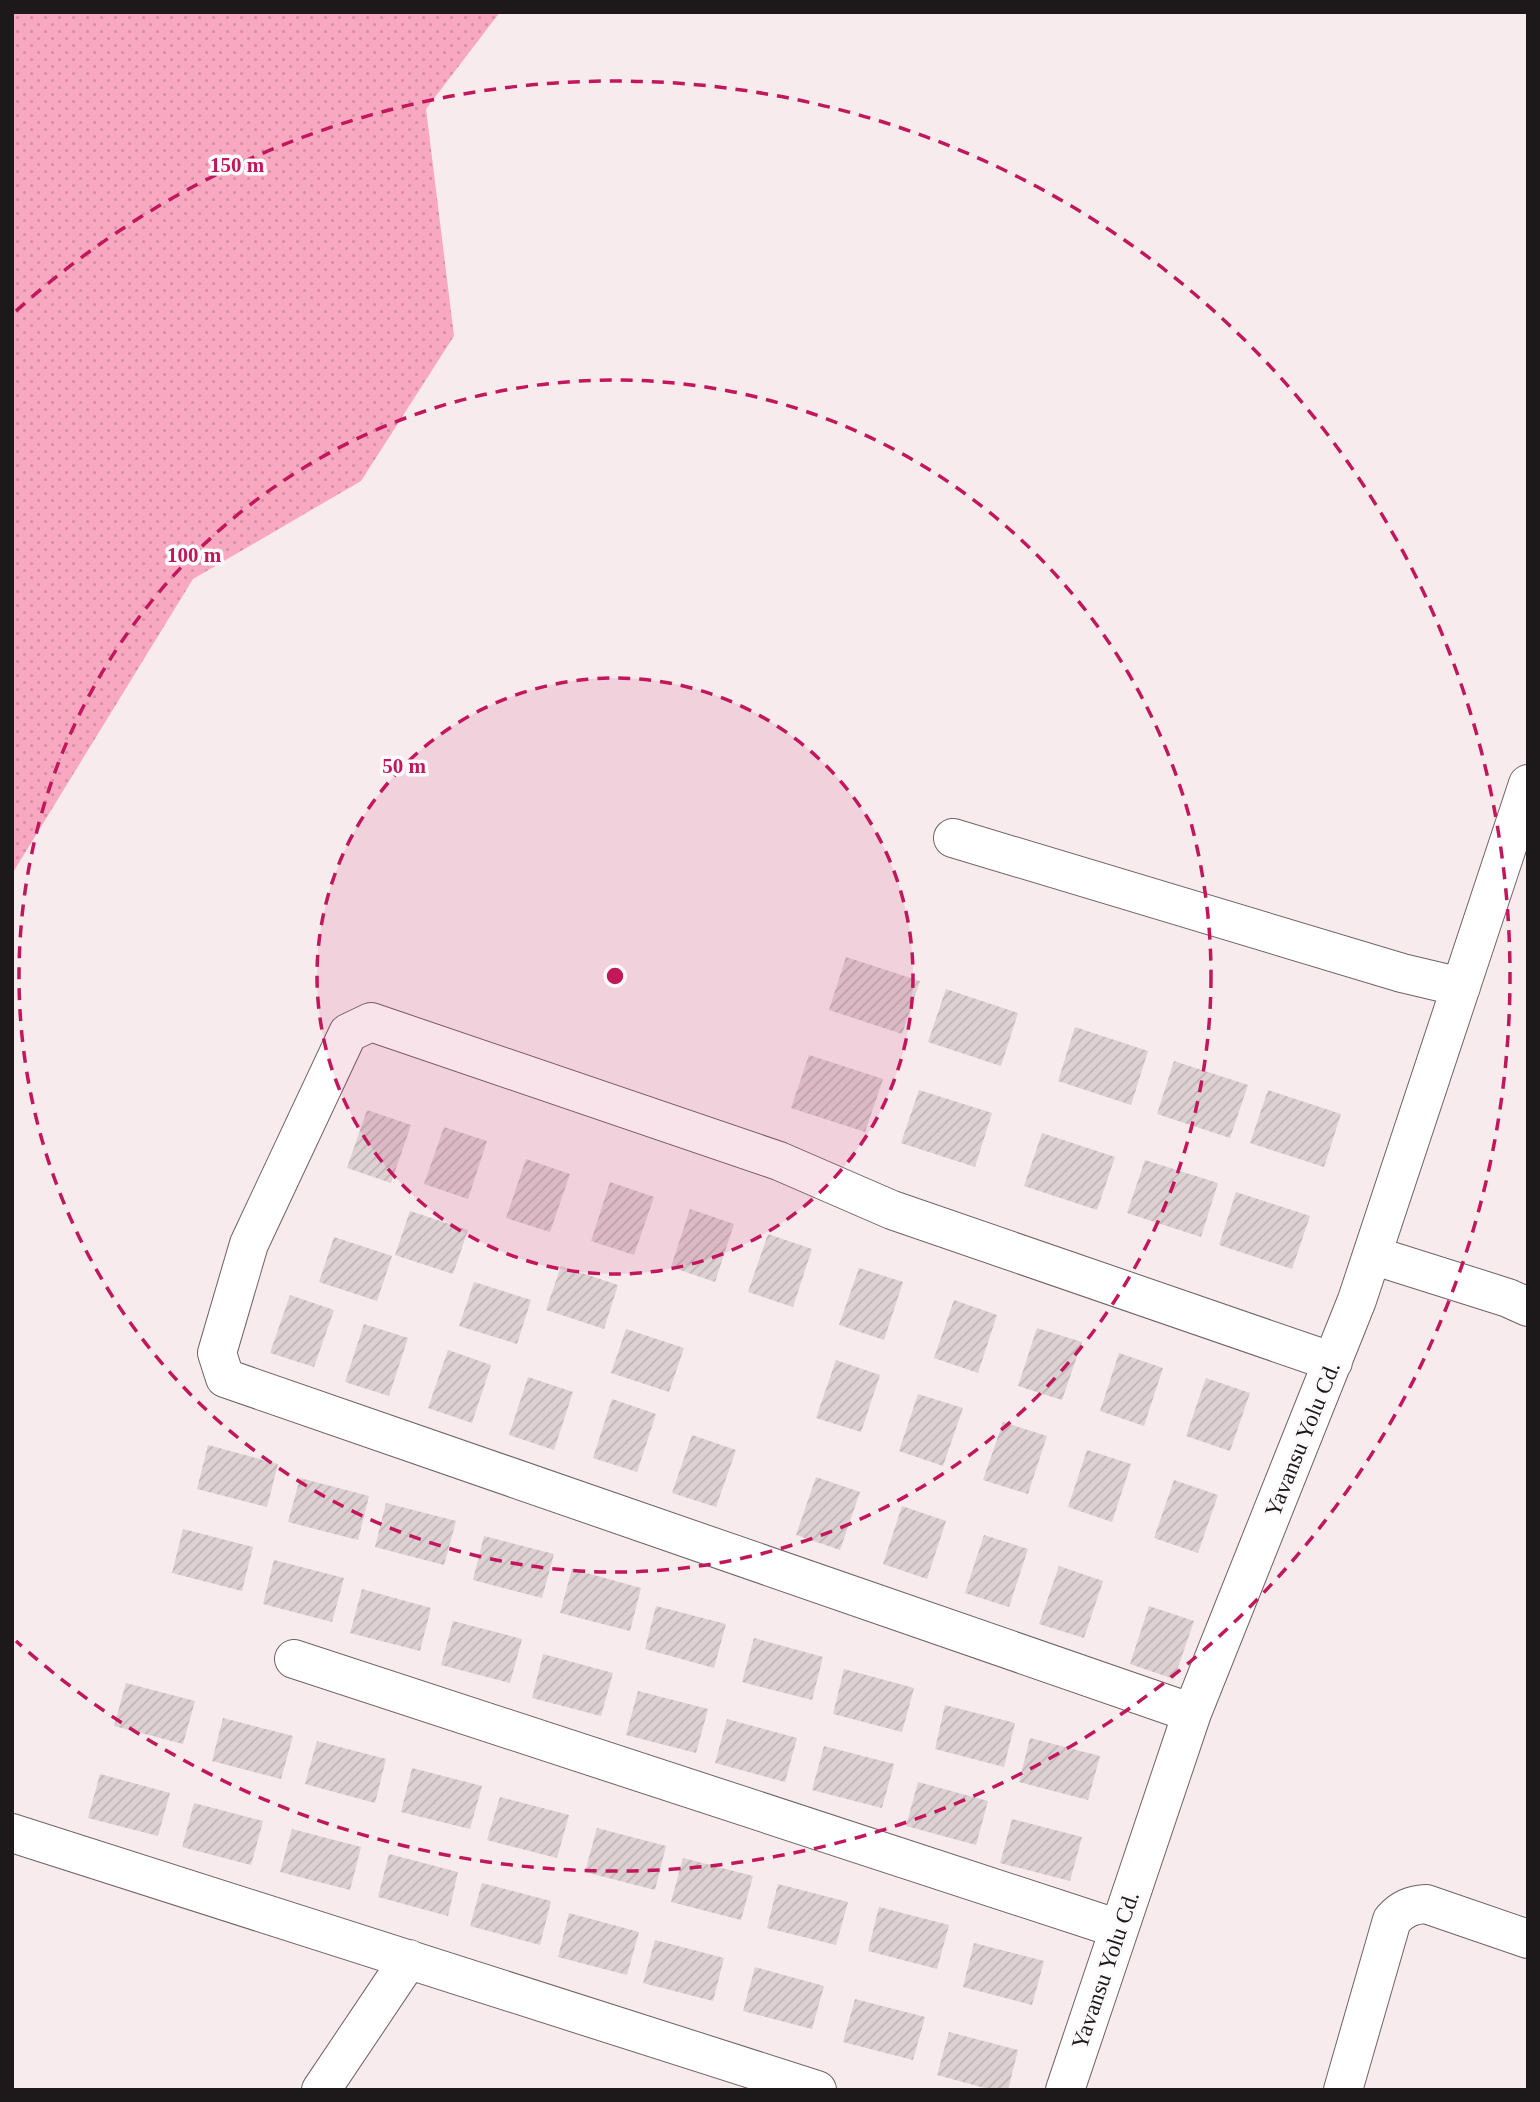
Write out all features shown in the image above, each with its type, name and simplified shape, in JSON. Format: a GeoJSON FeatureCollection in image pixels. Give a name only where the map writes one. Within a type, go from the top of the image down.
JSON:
{"type":"FeatureCollection","features":[{"type":"Feature","properties":{"kind":"street","name":"Yavansu Yolu Cd."},"geometry":{"type":"LineString","coordinates":[[1065,2090],[1192,1713],[1333,1362],[1372,1255],[1528,784]]}},
{"type":"Feature","properties":{"kind":"street"},"geometry":{"type":"LineString","coordinates":[[953,838],[1402,973],[1461,987]]}},
{"type":"Feature","properties":{"kind":"street"},"geometry":{"type":"LineString","coordinates":[[1192,1713],[225,1378],[216,1353],[249,1244],[348,1033],[371,1023],[779,1161],[892,1210],[1333,1362]]}},
{"type":"Feature","properties":{"kind":"street"},"geometry":{"type":"LineString","coordinates":[[1372,1255],[1508,1298],[1528,1307]]}},
{"type":"Feature","properties":{"kind":"street"},"geometry":{"type":"LineString","coordinates":[[294,1659],[1119,1929]]}},
{"type":"Feature","properties":{"kind":"street"},"geometry":{"type":"LineString","coordinates":[[12,1833],[817,2090]]}},
{"type":"Feature","properties":{"kind":"street"},"geometry":{"type":"LineString","coordinates":[[1343,2090],[1392,1920],[1398,1913],[1415,1905],[1426,1905],[1528,1939]]}},
{"type":"Feature","properties":{"kind":"street"},"geometry":{"type":"LineString","coordinates":[[321,2090],[408,1959]]}},
{"type":"Feature","properties":{"kind":"shaded area"},"geometry":{"type":"Polygon","coordinates":[[[12,12],[500,12],[426,109],[454,336],[361,481],[193,579],[12,874],[12,12]]]}},
{"type":"Feature","properties":{"kind":"building"},"geometry":{"type":"Polygon","coordinates":[[[846,957],[920,981],[902,1034],[829,1010],[846,957]]]}},
{"type":"Feature","properties":{"kind":"building"},"geometry":{"type":"Polygon","coordinates":[[[946,989],[1018,1013],[1001,1066],[928,1042],[946,989]]]}},
{"type":"Feature","properties":{"kind":"building"},"geometry":{"type":"Polygon","coordinates":[[[1075,1027],[1148,1051],[1131,1105],[1058,1081],[1075,1027]]]}},
{"type":"Feature","properties":{"kind":"building"},"geometry":{"type":"Polygon","coordinates":[[[809,1055],[883,1079],[865,1132],[791,1108],[809,1055]]]}},
{"type":"Feature","properties":{"kind":"building"},"geometry":{"type":"Polygon","coordinates":[[[1174,1061],[1248,1085],[1230,1138],[1157,1114],[1174,1061]]]}},
{"type":"Feature","properties":{"kind":"building"},"geometry":{"type":"Polygon","coordinates":[[[919,1090],[992,1113],[975,1167],[901,1143],[919,1090]]]}},
{"type":"Feature","properties":{"kind":"building"},"geometry":{"type":"Polygon","coordinates":[[[1268,1090],[1341,1114],[1324,1167],[1250,1143],[1268,1090]]]}},
{"type":"Feature","properties":{"kind":"building"},"geometry":{"type":"Polygon","coordinates":[[[367,1110],[411,1125],[391,1183],[347,1168],[367,1110]]]}},
{"type":"Feature","properties":{"kind":"building"},"geometry":{"type":"Polygon","coordinates":[[[444,1127],[487,1141],[468,1199],[424,1184],[444,1127]]]}},
{"type":"Feature","properties":{"kind":"building"},"geometry":{"type":"Polygon","coordinates":[[[1042,1133],[1115,1157],[1097,1210],[1024,1186],[1042,1133]]]}},
{"type":"Feature","properties":{"kind":"building"},"geometry":{"type":"Polygon","coordinates":[[[526,1159],[570,1174],[550,1232],[506,1218],[526,1159]]]}},
{"type":"Feature","properties":{"kind":"building"},"geometry":{"type":"Polygon","coordinates":[[[1145,1160],[1218,1183],[1201,1237],[1127,1213],[1145,1160]]]}},
{"type":"Feature","properties":{"kind":"building"},"geometry":{"type":"Polygon","coordinates":[[[610,1182],[654,1197],[634,1255],[591,1241],[610,1182]]]}},
{"type":"Feature","properties":{"kind":"building"},"geometry":{"type":"Polygon","coordinates":[[[1236,1192],[1310,1216],[1292,1269],[1219,1245],[1236,1192]]]}},
{"type":"Feature","properties":{"kind":"building"},"geometry":{"type":"Polygon","coordinates":[[[690,1209],[734,1224],[715,1282],[671,1267],[690,1209]]]}},
{"type":"Feature","properties":{"kind":"building"},"geometry":{"type":"Polygon","coordinates":[[[410,1211],[468,1230],[453,1274],[395,1255],[410,1211]]]}},
{"type":"Feature","properties":{"kind":"building"},"geometry":{"type":"Polygon","coordinates":[[[768,1234],[812,1249],[793,1307],[748,1292],[768,1234]]]}},
{"type":"Feature","properties":{"kind":"building"},"geometry":{"type":"Polygon","coordinates":[[[334,1237],[392,1256],[377,1301],[319,1282],[334,1237]]]}},
{"type":"Feature","properties":{"kind":"building"},"geometry":{"type":"Polygon","coordinates":[[[561,1266],[618,1285],[604,1329],[546,1310],[561,1266]]]}},
{"type":"Feature","properties":{"kind":"building"},"geometry":{"type":"Polygon","coordinates":[[[859,1268],[903,1282],[884,1340],[839,1325],[859,1268]]]}},
{"type":"Feature","properties":{"kind":"building"},"geometry":{"type":"Polygon","coordinates":[[[474,1282],[531,1300],[517,1344],[459,1326],[474,1282]]]}},
{"type":"Feature","properties":{"kind":"building"},"geometry":{"type":"Polygon","coordinates":[[[290,1295],[334,1310],[314,1367],[270,1353],[290,1295]]]}},
{"type":"Feature","properties":{"kind":"building"},"geometry":{"type":"Polygon","coordinates":[[[954,1300],[997,1315],[978,1373],[934,1358],[954,1300]]]}},
{"type":"Feature","properties":{"kind":"building"},"geometry":{"type":"Polygon","coordinates":[[[364,1324],[408,1338],[389,1396],[345,1382],[364,1324]]]}},
{"type":"Feature","properties":{"kind":"building"},"geometry":{"type":"Polygon","coordinates":[[[1037,1328],[1082,1342],[1062,1400],[1018,1386],[1037,1328]]]}},
{"type":"Feature","properties":{"kind":"building"},"geometry":{"type":"Polygon","coordinates":[[[626,1329],[684,1348],[669,1392],[611,1373],[626,1329]]]}},
{"type":"Feature","properties":{"kind":"building"},"geometry":{"type":"Polygon","coordinates":[[[448,1350],[491,1365],[472,1423],[428,1408],[448,1350]]]}},
{"type":"Feature","properties":{"kind":"building"},"geometry":{"type":"Polygon","coordinates":[[[1119,1353],[1163,1368],[1144,1426],[1100,1411],[1119,1353]]]}},
{"type":"Feature","properties":{"kind":"building"},"geometry":{"type":"Polygon","coordinates":[[[836,1360],[880,1375],[861,1432],[816,1418],[836,1360]]]}},
{"type":"Feature","properties":{"kind":"building"},"geometry":{"type":"Polygon","coordinates":[[[528,1377],[573,1392],[554,1450],[509,1435],[528,1377]]]}},
{"type":"Feature","properties":{"kind":"building"},"geometry":{"type":"Polygon","coordinates":[[[1206,1378],[1250,1393],[1230,1451],[1186,1436],[1206,1378]]]}},
{"type":"Feature","properties":{"kind":"building"},"geometry":{"type":"Polygon","coordinates":[[[918,1394],[963,1408],[943,1466],[899,1451],[918,1394]]]}},
{"type":"Feature","properties":{"kind":"building"},"geometry":{"type":"Polygon","coordinates":[[[612,1399],[656,1414],[637,1472],[593,1458],[612,1399]]]}},
{"type":"Feature","properties":{"kind":"building"},"geometry":{"type":"Polygon","coordinates":[[[1003,1422],[1047,1436],[1028,1494],[983,1480],[1003,1422]]]}},
{"type":"Feature","properties":{"kind":"building"},"geometry":{"type":"Polygon","coordinates":[[[692,1435],[736,1450],[716,1507],[672,1493],[692,1435]]]}},
{"type":"Feature","properties":{"kind":"building"},"geometry":{"type":"Polygon","coordinates":[[[208,1445],[278,1464],[267,1507],[197,1489],[208,1445]]]}},
{"type":"Feature","properties":{"kind":"building"},"geometry":{"type":"Polygon","coordinates":[[[1087,1450],[1131,1464],[1112,1522],[1068,1507],[1087,1450]]]}},
{"type":"Feature","properties":{"kind":"building"},"geometry":{"type":"Polygon","coordinates":[[[816,1477],[860,1492],[840,1550],[796,1535],[816,1477]]]}},
{"type":"Feature","properties":{"kind":"building"},"geometry":{"type":"Polygon","coordinates":[[[300,1478],[369,1496],[358,1540],[288,1522],[300,1478]]]}},
{"type":"Feature","properties":{"kind":"building"},"geometry":{"type":"Polygon","coordinates":[[[1174,1480],[1218,1495],[1198,1553],[1154,1538],[1174,1480]]]}},
{"type":"Feature","properties":{"kind":"building"},"geometry":{"type":"Polygon","coordinates":[[[386,1503],[456,1521],[444,1565],[375,1547],[386,1503]]]}},
{"type":"Feature","properties":{"kind":"building"},"geometry":{"type":"Polygon","coordinates":[[[902,1506],[946,1521],[927,1579],[883,1564],[902,1506]]]}},
{"type":"Feature","properties":{"kind":"building"},"geometry":{"type":"Polygon","coordinates":[[[183,1529],[253,1547],[242,1591],[172,1573],[183,1529]]]}},
{"type":"Feature","properties":{"kind":"building"},"geometry":{"type":"Polygon","coordinates":[[[984,1535],[1028,1549],[1009,1607],[965,1593],[984,1535]]]}},
{"type":"Feature","properties":{"kind":"building"},"geometry":{"type":"Polygon","coordinates":[[[484,1536],[554,1554],[542,1598],[473,1580],[484,1536]]]}},
{"type":"Feature","properties":{"kind":"building"},"geometry":{"type":"Polygon","coordinates":[[[274,1560],[344,1578],[332,1622],[263,1604],[274,1560]]]}},
{"type":"Feature","properties":{"kind":"building"},"geometry":{"type":"Polygon","coordinates":[[[1059,1566],[1103,1581],[1084,1638],[1039,1624],[1059,1566]]]}},
{"type":"Feature","properties":{"kind":"building"},"geometry":{"type":"Polygon","coordinates":[[[572,1569],[641,1588],[630,1631],[560,1613],[572,1569]]]}},
{"type":"Feature","properties":{"kind":"building"},"geometry":{"type":"Polygon","coordinates":[[[362,1589],[431,1608],[420,1651],[350,1633],[362,1589]]]}},
{"type":"Feature","properties":{"kind":"building"},"geometry":{"type":"Polygon","coordinates":[[[656,1606],[726,1624],[714,1668],[645,1649],[656,1606]]]}},
{"type":"Feature","properties":{"kind":"building"},"geometry":{"type":"Polygon","coordinates":[[[1149,1606],[1194,1621],[1174,1679],[1130,1664],[1149,1606]]]}},
{"type":"Feature","properties":{"kind":"building"},"geometry":{"type":"Polygon","coordinates":[[[453,1621],[522,1639],[510,1683],[441,1665],[453,1621]]]}},
{"type":"Feature","properties":{"kind":"building"},"geometry":{"type":"Polygon","coordinates":[[[754,1638],[823,1657],[812,1700],[742,1682],[754,1638]]]}},
{"type":"Feature","properties":{"kind":"building"},"geometry":{"type":"Polygon","coordinates":[[[543,1654],[613,1673],[601,1716],[532,1698],[543,1654]]]}},
{"type":"Feature","properties":{"kind":"building"},"geometry":{"type":"Polygon","coordinates":[[[844,1669],[914,1688],[902,1732],[833,1714],[844,1669]]]}},
{"type":"Feature","properties":{"kind":"building"},"geometry":{"type":"Polygon","coordinates":[[[126,1683],[195,1701],[183,1744],[114,1726],[126,1683]]]}},
{"type":"Feature","properties":{"kind":"building"},"geometry":{"type":"Polygon","coordinates":[[[638,1691],[708,1709],[696,1753],[626,1735],[638,1691]]]}},
{"type":"Feature","properties":{"kind":"building"},"geometry":{"type":"Polygon","coordinates":[[[945,1705],[1015,1723],[1004,1767],[935,1749],[945,1705]]]}},
{"type":"Feature","properties":{"kind":"building"},"geometry":{"type":"Polygon","coordinates":[[[223,1718],[293,1736],[281,1779],[212,1761],[223,1718]]]}},
{"type":"Feature","properties":{"kind":"building"},"geometry":{"type":"Polygon","coordinates":[[[727,1719],[797,1738],[785,1782],[715,1763],[727,1719]]]}},
{"type":"Feature","properties":{"kind":"building"},"geometry":{"type":"Polygon","coordinates":[[[1030,1738],[1100,1756],[1088,1800],[1019,1782],[1030,1738]]]}},
{"type":"Feature","properties":{"kind":"building"},"geometry":{"type":"Polygon","coordinates":[[[317,1741],[386,1759],[375,1803],[305,1784],[317,1741]]]}},
{"type":"Feature","properties":{"kind":"building"},"geometry":{"type":"Polygon","coordinates":[[[824,1746],[894,1764],[882,1808],[812,1790],[824,1746]]]}},
{"type":"Feature","properties":{"kind":"building"},"geometry":{"type":"Polygon","coordinates":[[[412,1768],[482,1786],[470,1829],[401,1812],[412,1768]]]}},
{"type":"Feature","properties":{"kind":"building"},"geometry":{"type":"Polygon","coordinates":[[[100,1774],[170,1793],[158,1836],[88,1818],[100,1774]]]}},
{"type":"Feature","properties":{"kind":"building"},"geometry":{"type":"Polygon","coordinates":[[[918,1782],[988,1801],[976,1845],[906,1826],[918,1782]]]}},
{"type":"Feature","properties":{"kind":"building"},"geometry":{"type":"Polygon","coordinates":[[[500,1797],[569,1815],[557,1858],[487,1840],[500,1797]]]}},
{"type":"Feature","properties":{"kind":"building"},"geometry":{"type":"Polygon","coordinates":[[[194,1803],[263,1821],[251,1865],[182,1847],[194,1803]]]}},
{"type":"Feature","properties":{"kind":"building"},"geometry":{"type":"Polygon","coordinates":[[[1012,1819],[1082,1837],[1070,1881],[1000,1863],[1012,1819]]]}},
{"type":"Feature","properties":{"kind":"building"},"geometry":{"type":"Polygon","coordinates":[[[597,1828],[666,1846],[655,1890],[585,1872],[597,1828]]]}},
{"type":"Feature","properties":{"kind":"building"},"geometry":{"type":"Polygon","coordinates":[[[292,1829],[361,1847],[350,1890],[280,1872],[292,1829]]]}},
{"type":"Feature","properties":{"kind":"building"},"geometry":{"type":"Polygon","coordinates":[[[389,1854],[458,1872],[448,1916],[378,1897],[389,1854]]]}},
{"type":"Feature","properties":{"kind":"building"},"geometry":{"type":"Polygon","coordinates":[[[683,1858],[753,1876],[741,1920],[671,1902],[683,1858]]]}},
{"type":"Feature","properties":{"kind":"building"},"geometry":{"type":"Polygon","coordinates":[[[482,1883],[551,1901],[540,1945],[470,1926],[482,1883]]]}},
{"type":"Feature","properties":{"kind":"building"},"geometry":{"type":"Polygon","coordinates":[[[778,1884],[848,1902],[836,1945],[767,1928],[778,1884]]]}},
{"type":"Feature","properties":{"kind":"building"},"geometry":{"type":"Polygon","coordinates":[[[879,1907],[949,1925],[937,1969],[868,1951],[879,1907]]]}},
{"type":"Feature","properties":{"kind":"building"},"geometry":{"type":"Polygon","coordinates":[[[569,1913],[639,1932],[627,1975],[558,1957],[569,1913]]]}},
{"type":"Feature","properties":{"kind":"building"},"geometry":{"type":"Polygon","coordinates":[[[655,1940],[724,1958],[713,2001],[643,1983],[655,1940]]]}},
{"type":"Feature","properties":{"kind":"building"},"geometry":{"type":"Polygon","coordinates":[[[974,1943],[1044,1961],[1032,2005],[963,1987],[974,1943]]]}},
{"type":"Feature","properties":{"kind":"building"},"geometry":{"type":"Polygon","coordinates":[[[755,1967],[824,1986],[812,2029],[743,2011],[755,1967]]]}},
{"type":"Feature","properties":{"kind":"building"},"geometry":{"type":"Polygon","coordinates":[[[855,1999],[925,2017],[913,2060],[843,2042],[855,1999]]]}},
{"type":"Feature","properties":{"kind":"building"},"geometry":{"type":"Polygon","coordinates":[[[949,2032],[1018,2050],[1008,2090],[992,2090],[937,2075],[949,2032]]]}}]}
